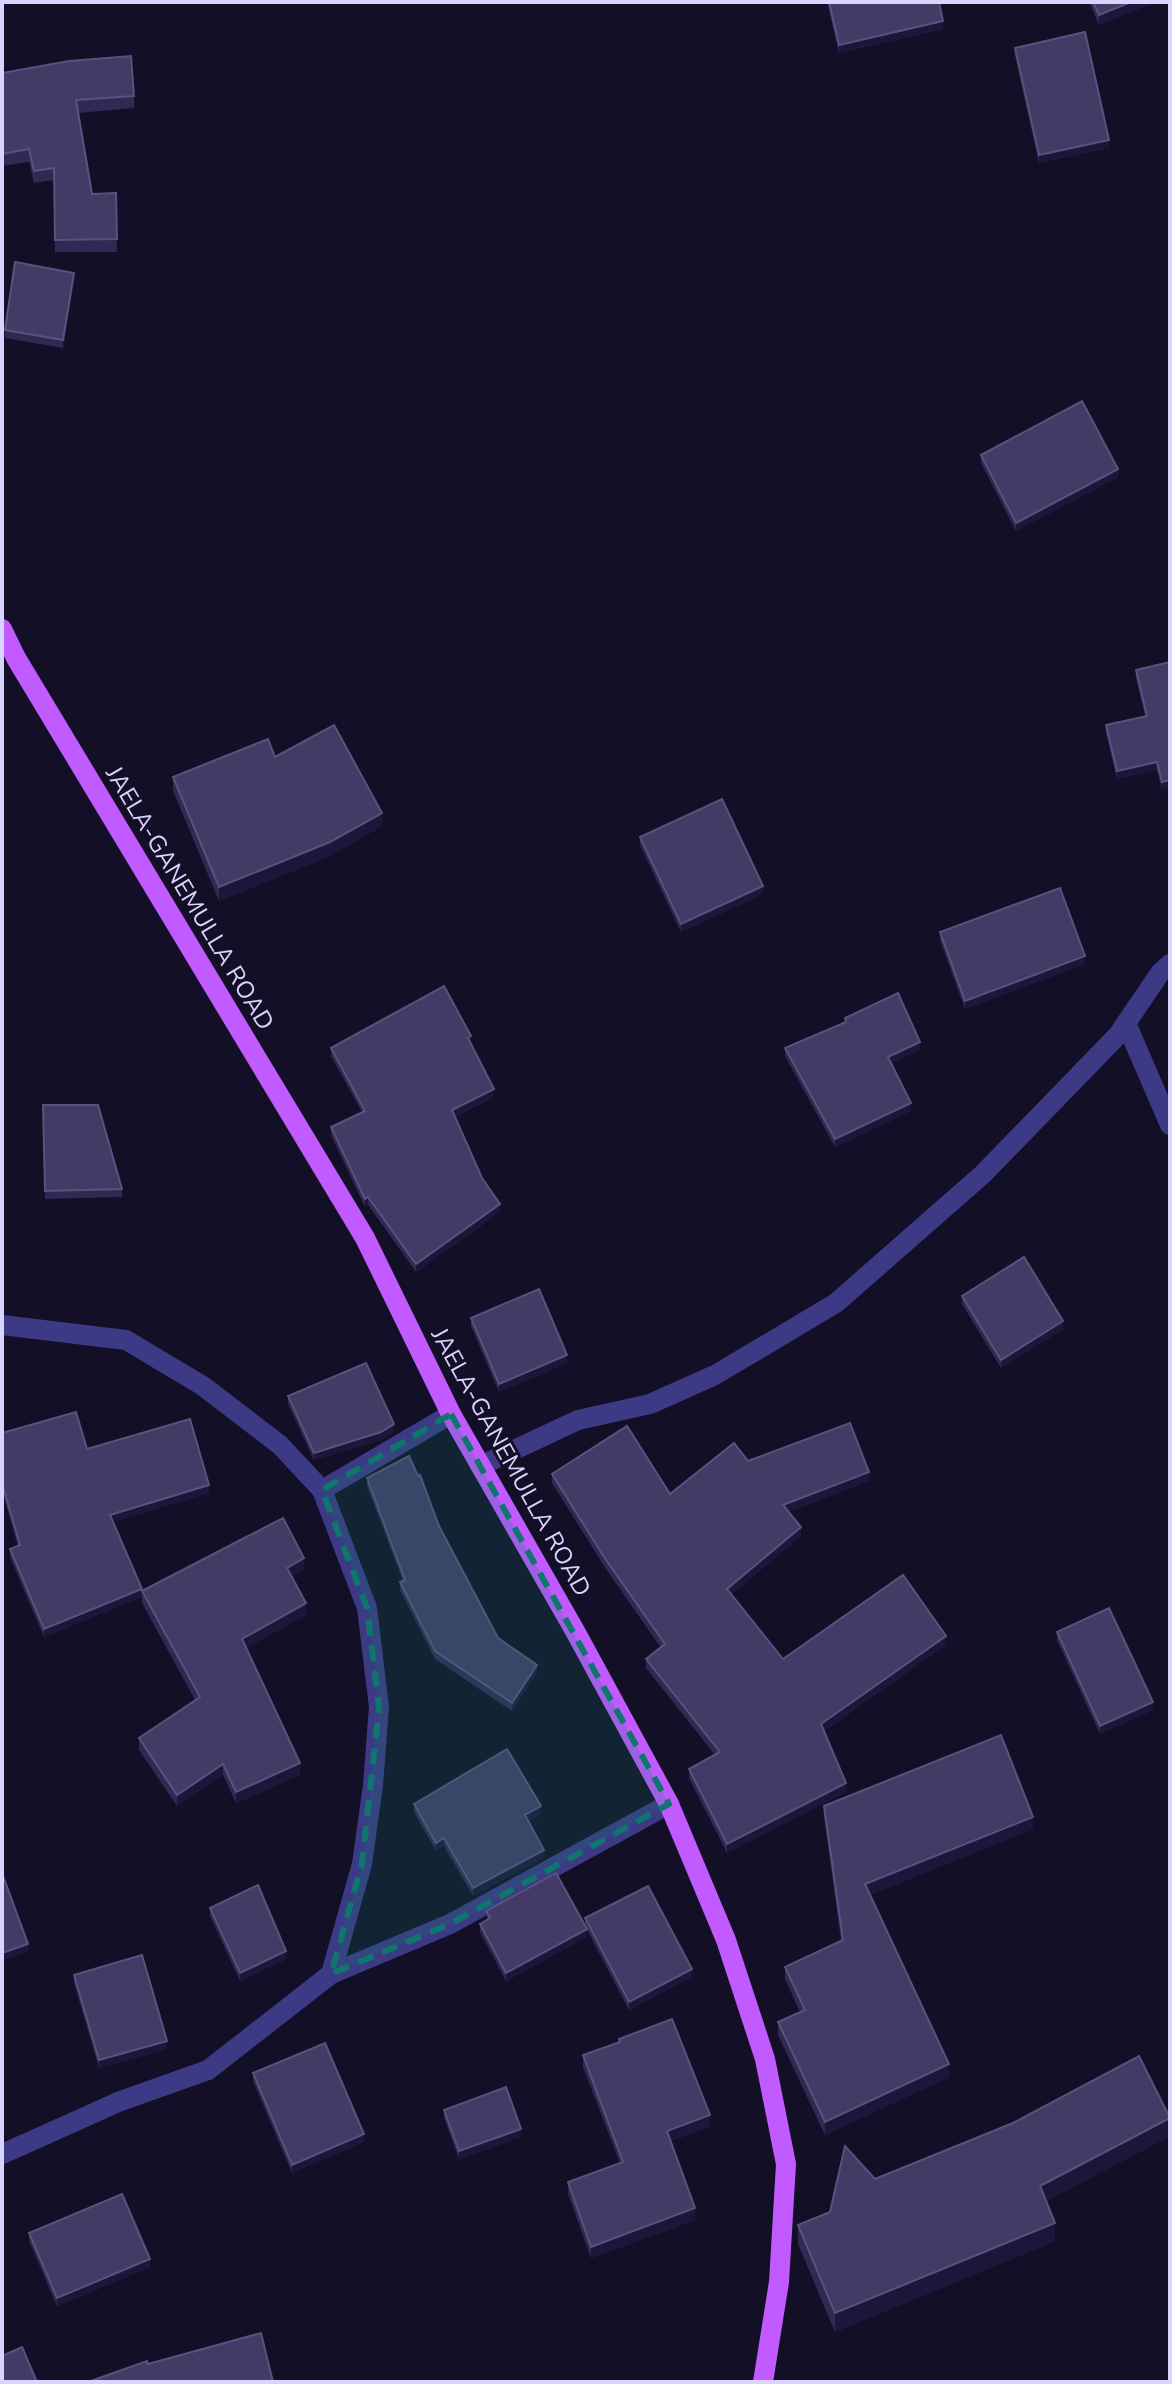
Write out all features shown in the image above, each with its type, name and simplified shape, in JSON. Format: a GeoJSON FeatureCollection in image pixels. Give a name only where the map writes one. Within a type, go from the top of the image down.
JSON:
{"type":"FeatureCollection","features":[{"type":"Feature","properties":{"kind":"main road","name":"JAELA-GANEMULLA ROAD"},"geometry":{"type":"LineString","coordinates":[[2,629],[16,658],[365,1238],[451,1414],[669,1804],[726,1940],[761,2044],[786,2164],[779,2282],[763,2382]]}},
{"type":"Feature","properties":{"kind":"street"},"geometry":{"type":"LineString","coordinates":[[480,1466],[578,1420],[650,1404],[715,1375],[836,1303],[983,1174],[1118,1035],[1160,973],[1170,964]]}},
{"type":"Feature","properties":{"kind":"street"},"geometry":{"type":"LineString","coordinates":[[1126,1023],[1170,1125]]}},
{"type":"Feature","properties":{"kind":"street"},"geometry":{"type":"LineString","coordinates":[[2,1325],[126,1340],[203,1386],[280,1445],[322,1490],[367,1608],[379,1707],[373,1785],[362,1864],[331,1974]]}},
{"type":"Feature","properties":{"kind":"street"},"geometry":{"type":"LineString","coordinates":[[322,1490],[451,1414]]}},
{"type":"Feature","properties":{"kind":"street"},"geometry":{"type":"LineString","coordinates":[[2,2154],[118,2102],[208,2070],[331,1974],[450,1924],[669,1804]]}},
{"type":"Feature","properties":{"kind":"highlighted area"},"geometry":{"type":"Polygon","coordinates":[[[451,1414],[669,1804],[450,1924],[331,1974],[362,1864],[379,1707],[367,1608],[322,1490],[451,1414]]]}},
{"type":"Feature","properties":{"kind":"building"},"geometry":{"type":"Polygon","coordinates":[[[829,2],[939,2],[943,21],[839,45],[829,2]]]}},
{"type":"Feature","properties":{"kind":"building"},"geometry":{"type":"Polygon","coordinates":[[[1093,2],[1131,2],[1099,15],[1093,2]]]}},
{"type":"Feature","properties":{"kind":"building"},"geometry":{"type":"Polygon","coordinates":[[[1085,32],[1109,140],[1039,155],[1015,48],[1085,32]]]}},
{"type":"Feature","properties":{"kind":"building"},"geometry":{"type":"Polygon","coordinates":[[[131,56],[134,96],[76,100],[92,194],[116,193],[117,239],[55,240],[54,168],[34,171],[29,149],[2,154],[2,73],[69,61],[131,56]]]}},
{"type":"Feature","properties":{"kind":"building"},"geometry":{"type":"Polygon","coordinates":[[[15,262],[74,273],[63,340],[5,330],[15,262]]]}},
{"type":"Feature","properties":{"kind":"building"},"geometry":{"type":"Polygon","coordinates":[[[1082,401],[1118,469],[1016,523],[981,455],[1082,401]]]}},
{"type":"Feature","properties":{"kind":"building"},"geometry":{"type":"Polygon","coordinates":[[[1170,662],[1170,780],[1162,782],[1157,762],[1117,771],[1106,725],[1147,716],[1136,670],[1170,662]]]}},
{"type":"Feature","properties":{"kind":"building"},"geometry":{"type":"Polygon","coordinates":[[[334,725],[382,813],[330,842],[219,887],[173,777],[268,739],[275,757],[334,725]]]}},
{"type":"Feature","properties":{"kind":"building"},"geometry":{"type":"Polygon","coordinates":[[[722,799],[763,886],[681,924],[640,837],[722,799]]]}},
{"type":"Feature","properties":{"kind":"building"},"geometry":{"type":"Polygon","coordinates":[[[1060,888],[1085,956],[965,1001],[940,932],[1060,888]]]}},
{"type":"Feature","properties":{"kind":"building"},"geometry":{"type":"Polygon","coordinates":[[[444,986],[471,1036],[468,1038],[494,1089],[452,1110],[482,1178],[500,1204],[416,1264],[368,1197],[365,1199],[331,1127],[365,1111],[331,1048],[444,986]]]}},
{"type":"Feature","properties":{"kind":"building"},"geometry":{"type":"Polygon","coordinates":[[[898,993],[920,1042],[888,1057],[911,1103],[835,1139],[785,1048],[846,1022],[845,1018],[898,993]]]}},
{"type":"Feature","properties":{"kind":"building"},"geometry":{"type":"Polygon","coordinates":[[[43,1105],[98,1105],[122,1189],[45,1191],[43,1105]]]}},
{"type":"Feature","properties":{"kind":"building"},"geometry":{"type":"Polygon","coordinates":[[[1024,1257],[1063,1321],[1001,1360],[962,1296],[1024,1257]]]}},
{"type":"Feature","properties":{"kind":"building"},"geometry":{"type":"Polygon","coordinates":[[[539,1289],[567,1355],[499,1384],[471,1318],[539,1289]]]}},
{"type":"Feature","properties":{"kind":"building"},"geometry":{"type":"Polygon","coordinates":[[[366,1363],[394,1424],[381,1432],[314,1453],[288,1396],[366,1363]]]}},
{"type":"Feature","properties":{"kind":"building"},"geometry":{"type":"Polygon","coordinates":[[[76,1412],[87,1449],[190,1419],[209,1485],[110,1515],[142,1589],[44,1629],[10,1549],[20,1545],[2,1483],[2,1433],[76,1412]]]}},
{"type":"Feature","properties":{"kind":"building"},"geometry":{"type":"Polygon","coordinates":[[[850,1423],[869,1472],[783,1505],[801,1527],[727,1589],[783,1659],[903,1575],[946,1636],[821,1724],[846,1783],[727,1844],[689,1769],[720,1752],[646,1659],[665,1644],[606,1560],[552,1474],[627,1426],[670,1494],[734,1443],[748,1461],[850,1423]]]}},
{"type":"Feature","properties":{"kind":"building"},"geometry":{"type":"Polygon","coordinates":[[[409,1456],[420,1475],[439,1526],[498,1638],[537,1665],[512,1703],[435,1651],[400,1582],[405,1580],[367,1478],[409,1456]]]}},
{"type":"Feature","properties":{"kind":"building"},"geometry":{"type":"Polygon","coordinates":[[[283,1518],[304,1558],[287,1568],[306,1603],[242,1639],[300,1763],[236,1792],[223,1764],[177,1795],[139,1738],[200,1697],[142,1591],[283,1518]]]}},
{"type":"Feature","properties":{"kind":"building"},"geometry":{"type":"Polygon","coordinates":[[[1109,1608],[1153,1702],[1100,1726],[1057,1632],[1109,1608]]]}},
{"type":"Feature","properties":{"kind":"building"},"geometry":{"type":"Polygon","coordinates":[[[1001,1735],[1033,1817],[865,1884],[949,2064],[825,2122],[778,2022],[805,2010],[785,1967],[843,1940],[824,1806],[1001,1735]]]}},
{"type":"Feature","properties":{"kind":"building"},"geometry":{"type":"Polygon","coordinates":[[[507,1749],[541,1806],[525,1815],[544,1850],[473,1888],[444,1838],[436,1843],[414,1804],[507,1749]]]}},
{"type":"Feature","properties":{"kind":"building"},"geometry":{"type":"Polygon","coordinates":[[[2,1873],[28,1944],[2,1953],[2,1873]]]}},
{"type":"Feature","properties":{"kind":"building"},"geometry":{"type":"Polygon","coordinates":[[[556,1873],[587,1929],[506,1973],[480,1924],[490,1918],[486,1911],[556,1873]]]}},
{"type":"Feature","properties":{"kind":"building"},"geometry":{"type":"Polygon","coordinates":[[[258,1885],[286,1951],[240,1973],[210,1908],[258,1885]]]}},
{"type":"Feature","properties":{"kind":"building"},"geometry":{"type":"Polygon","coordinates":[[[648,1886],[692,1969],[629,2002],[585,1918],[648,1886]]]}},
{"type":"Feature","properties":{"kind":"building"},"geometry":{"type":"Polygon","coordinates":[[[142,1955],[167,2041],[99,2060],[74,1975],[142,1955]]]}},
{"type":"Feature","properties":{"kind":"building"},"geometry":{"type":"Polygon","coordinates":[[[672,2019],[710,2115],[667,2131],[695,2208],[591,2247],[568,2182],[623,2162],[583,2055],[672,2019]]]}},
{"type":"Feature","properties":{"kind":"building"},"geometry":{"type":"Polygon","coordinates":[[[325,2043],[364,2134],[292,2165],[253,2073],[325,2043]]]}},
{"type":"Feature","properties":{"kind":"building"},"geometry":{"type":"Polygon","coordinates":[[[1139,2056],[1170,2118],[1040,2186],[1055,2223],[835,2313],[798,2225],[830,2212],[845,2146],[875,2179],[1013,2123],[1139,2056]]]}},
{"type":"Feature","properties":{"kind":"building"},"geometry":{"type":"Polygon","coordinates":[[[506,2087],[521,2129],[459,2151],[444,2110],[506,2087]]]}},
{"type":"Feature","properties":{"kind":"building"},"geometry":{"type":"Polygon","coordinates":[[[122,2194],[150,2259],[57,2298],[29,2233],[122,2194]]]}},
{"type":"Feature","properties":{"kind":"building"},"geometry":{"type":"Polygon","coordinates":[[[261,2333],[273,2382],[88,2382],[147,2361],[148,2364],[261,2333]]]}},
{"type":"Feature","properties":{"kind":"building"},"geometry":{"type":"Polygon","coordinates":[[[22,2347],[37,2382],[2,2382],[2,2356],[22,2347]]]}}]}
